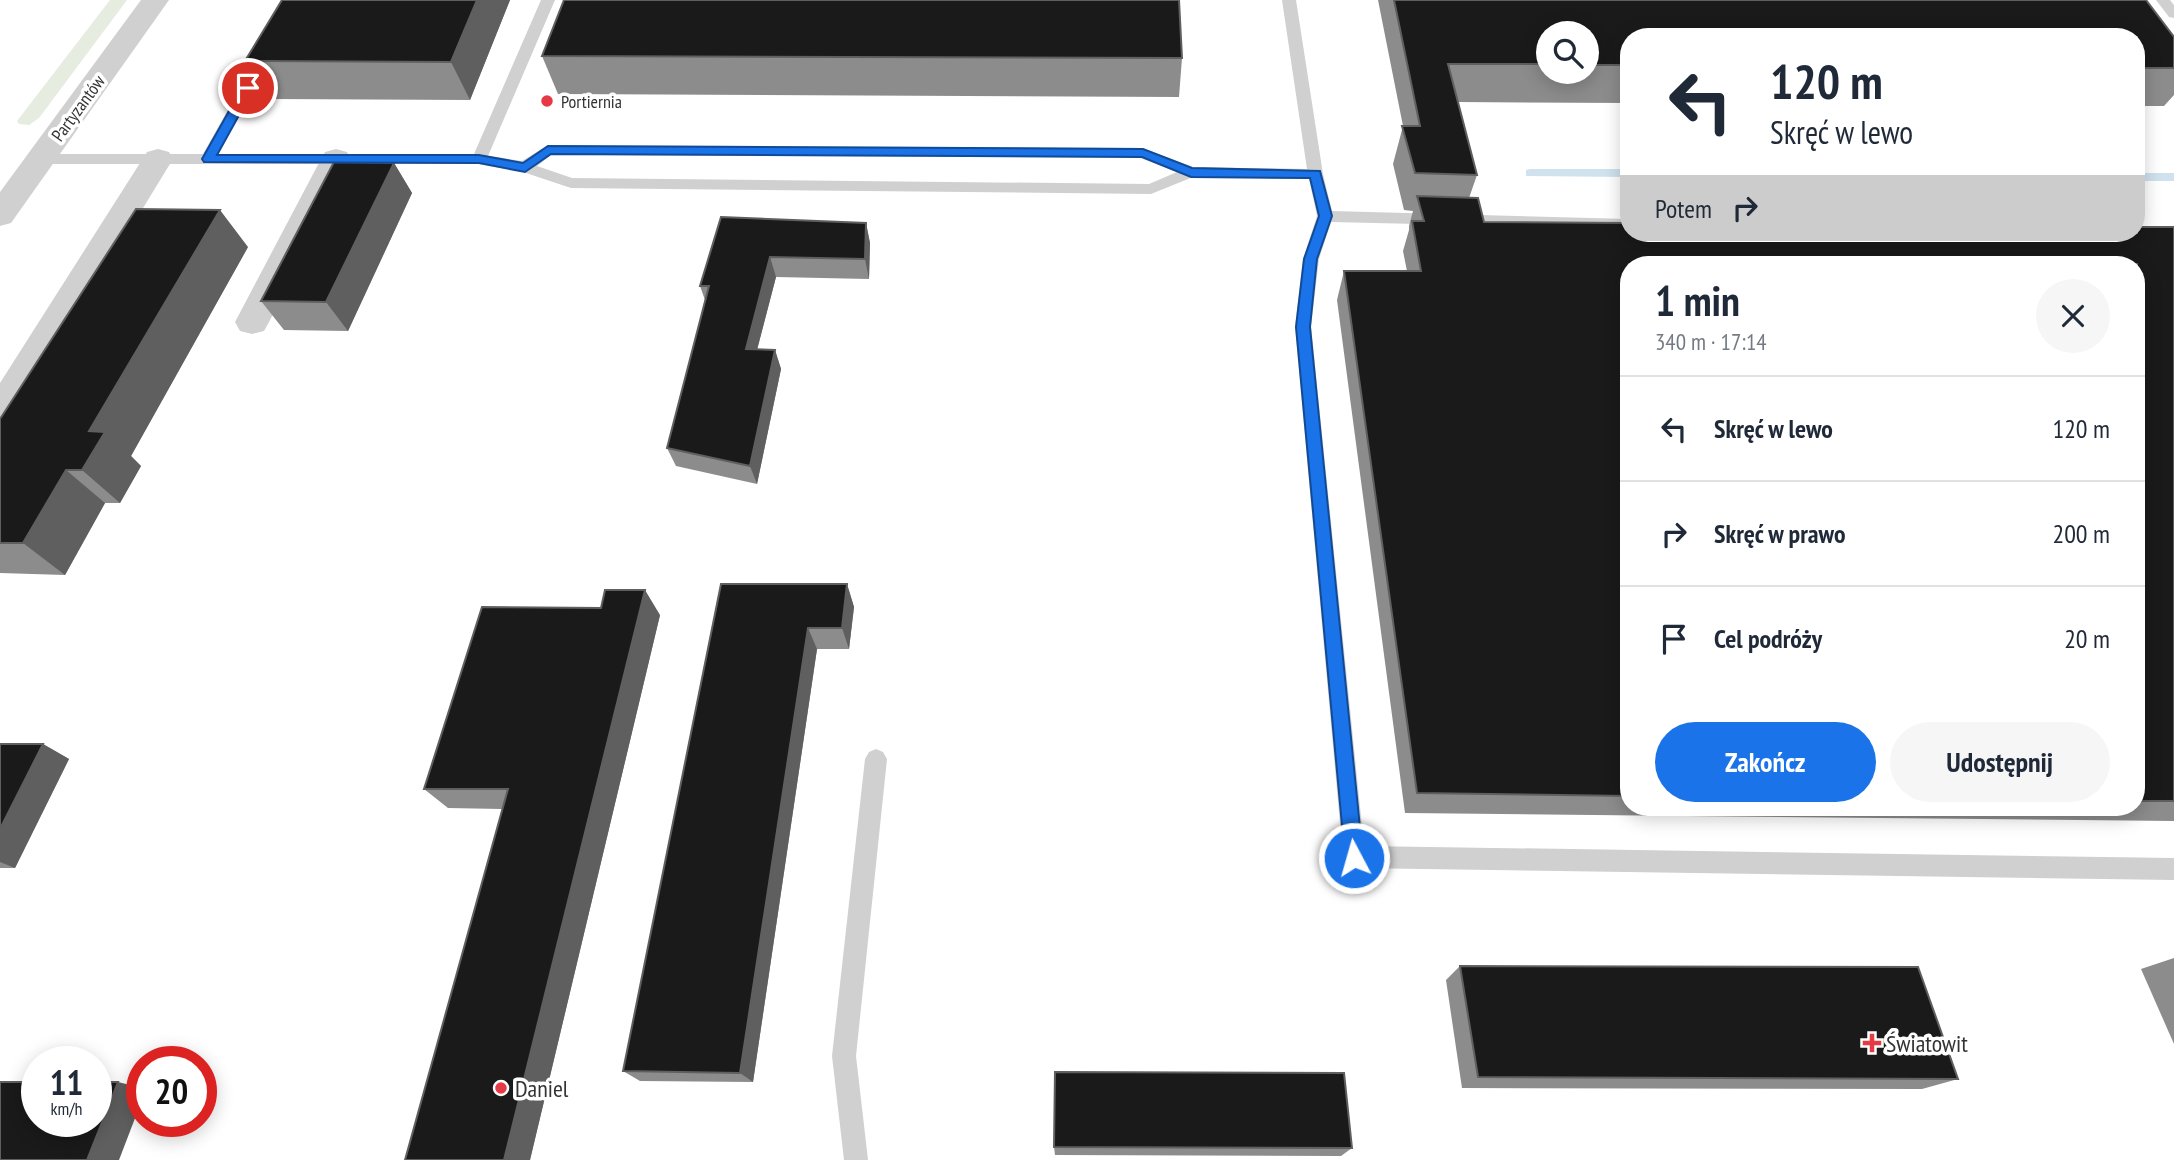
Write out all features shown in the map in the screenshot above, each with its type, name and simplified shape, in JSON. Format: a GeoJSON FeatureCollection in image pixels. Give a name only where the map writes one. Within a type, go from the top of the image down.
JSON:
{"type":"FeatureCollection","features":[{"type":"Feature","properties":{"kind":"street","name":"Partyzantów"},"geometry":{"type":"LineString","coordinates":[[0,215],[155,0]]}},
{"type":"Feature","properties":{"kind":"street"},"geometry":{"type":"LineString","coordinates":[[0,412],[158,159]]}},
{"type":"Feature","properties":{"kind":"street"},"geometry":{"type":"LineString","coordinates":[[252,322],[336,159]]}},
{"type":"Feature","properties":{"kind":"lane"},"geometry":{"type":"LineString","coordinates":[[479,159],[548,0]]}},
{"type":"Feature","properties":{"kind":"lane"},"geometry":{"type":"LineString","coordinates":[[1289,0],[1315,174],[1325,216],[1311,259],[1303,327],[1354,858],[2174,869]]}},
{"type":"Feature","properties":{"kind":"lane"},"geometry":{"type":"LineString","coordinates":[[2163,0],[2174,14]]}},
{"type":"Feature","properties":{"kind":"lane"},"geometry":{"type":"LineString","coordinates":[[208,159],[277,36]]}},
{"type":"Feature","properties":{"kind":"lane"},"geometry":{"type":"LineString","coordinates":[[525,167],[548,150],[1143,153],[1191,172],[1315,174]]}},
{"type":"Feature","properties":{"kind":"lane"},"geometry":{"type":"LineString","coordinates":[[41,159],[479,159],[525,167],[571,183],[1151,189],[1191,172]]}},
{"type":"Feature","properties":{"kind":"lane"},"geometry":{"type":"LineString","coordinates":[[1325,216],[1620,224]]}},
{"type":"Feature","properties":{"kind":"lane"},"geometry":{"type":"LineString","coordinates":[[856,1160],[844,1056],[876,759]]}},
{"type":"Feature","properties":{"kind":"shaded area"},"geometry":{"type":"Polygon","coordinates":[[[110,0],[127,0],[39,118],[29,125],[19,124],[17,121],[110,0]]]}},
{"type":"Feature","properties":{"kind":"building"},"geometry":{"type":"Polygon","coordinates":[[[282,0],[477,0],[451,62],[245,61],[282,0]]]}},
{"type":"Feature","properties":{"kind":"building"},"geometry":{"type":"Polygon","coordinates":[[[564,0],[1179,0],[1182,58],[542,56],[564,0]]]}},
{"type":"Feature","properties":{"kind":"building"},"geometry":{"type":"Polygon","coordinates":[[[1394,0],[2146,0],[2174,37],[2174,68],[2145,68],[2145,28],[1620,28],[1620,65],[1599,65],[1599,21],[1536,21],[1536,64],[1448,64],[1477,175],[1415,173],[1402,126],[1420,126],[1394,0]]]}},
{"type":"Feature","properties":{"kind":"building"},"geometry":{"type":"Polygon","coordinates":[[[334,162],[394,163],[326,302],[261,301],[334,162]]]}},
{"type":"Feature","properties":{"kind":"building"},"geometry":{"type":"Polygon","coordinates":[[[1417,196],[1478,198],[1484,222],[1620,223],[1620,242],[2145,242],[2145,227],[2174,227],[2174,801],[2145,801],[2145,256],[1620,256],[1620,796],[1417,793],[1344,271],[1421,271],[1412,221],[1424,221],[1417,196]]]}},
{"type":"Feature","properties":{"kind":"building"},"geometry":{"type":"Polygon","coordinates":[[[136,209],[220,210],[89,431],[105,432],[82,470],[66,470],[23,543],[0,543],[0,419],[136,209]]]}},
{"type":"Feature","properties":{"kind":"building"},"geometry":{"type":"Polygon","coordinates":[[[721,217],[866,223],[865,259],[770,257],[746,349],[775,350],[750,466],[667,448],[709,286],[700,286],[721,217]]]}},
{"type":"Feature","properties":{"kind":"building"},"geometry":{"type":"Polygon","coordinates":[[[721,584],[847,584],[842,628],[808,628],[740,1073],[623,1071],[721,584]]]}},
{"type":"Feature","properties":{"kind":"building"},"geometry":{"type":"Polygon","coordinates":[[[605,590],[645,590],[504,1160],[405,1160],[508,789],[424,789],[482,607],[601,608],[605,590]]]}},
{"type":"Feature","properties":{"kind":"building"},"geometry":{"type":"Polygon","coordinates":[[[0,744],[43,744],[0,829],[0,744]]]}},
{"type":"Feature","properties":{"kind":"building"},"geometry":{"type":"Polygon","coordinates":[[[1460,966],[1918,967],[1958,1079],[1478,1077],[1460,966]]]}},
{"type":"Feature","properties":{"kind":"building"},"geometry":{"type":"Polygon","coordinates":[[[1055,1072],[1344,1073],[1352,1148],[1054,1147],[1055,1072]]]}},
{"type":"Feature","properties":{"kind":"building"},"geometry":{"type":"Polygon","coordinates":[[[0,1082],[21,1082],[21,1137],[96,1137],[87,1160],[0,1160],[0,1082]]]}},
{"type":"Feature","properties":{"kind":"building"},"geometry":{"type":"Polygon","coordinates":[[[112,1082],[118,1082],[112,1097],[112,1082]]]}},
{"type":"Feature","properties":{"kind":"waterway"},"geometry":{"type":"LineString","coordinates":[[1530,173],[1620,173]]}},
{"type":"Feature","properties":{"kind":"waterway"},"geometry":{"type":"LineString","coordinates":[[2145,177],[2174,177]]}},
{"type":"Feature","properties":{"kind":"place","name":"Portiernia"},"geometry":{"type":"Point","coordinates":[547,101]}},
{"type":"Feature","properties":{"kind":"place","name":"Światowit"},"geometry":{"type":"Point","coordinates":[1872,1043]}},
{"type":"Feature","properties":{"kind":"place","name":"Daniel"},"geometry":{"type":"Point","coordinates":[501,1088]}},
{"type":"Feature","properties":{"kind":"route"},"geometry":{"type":"LineString","coordinates":[[248,88],[208,159],[479,159],[525,167],[548,150],[1143,153],[1191,172],[1315,174],[1325,216],[1311,259],[1303,327],[1354,858]]}}]}
